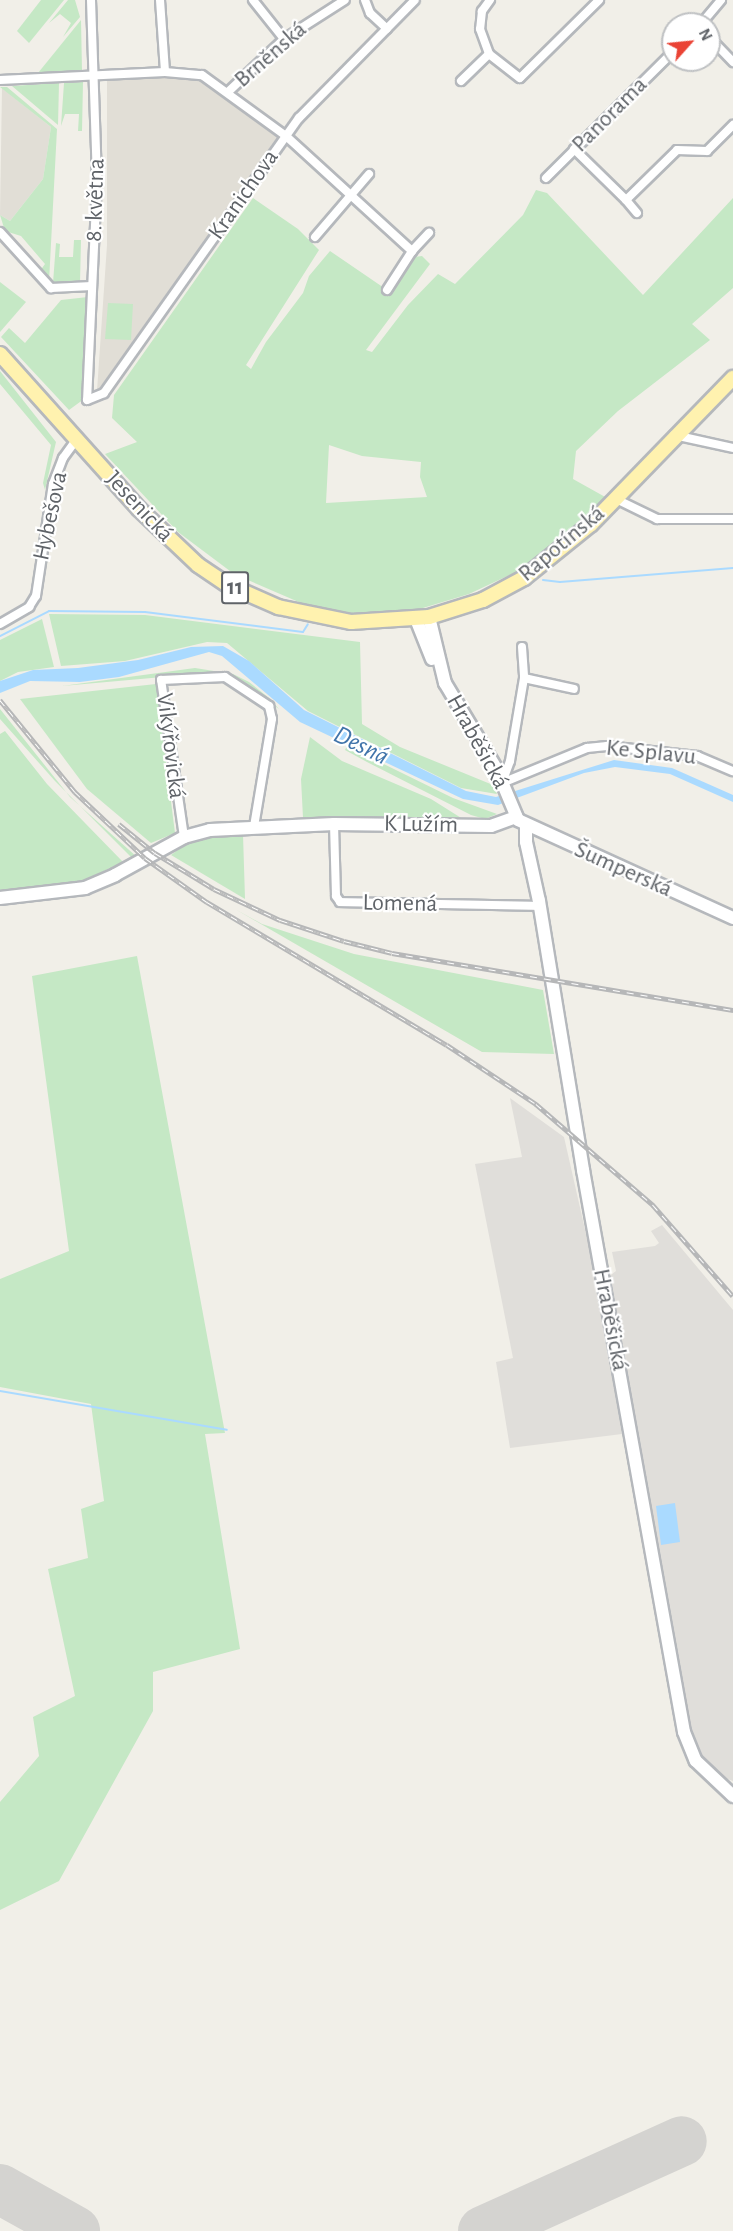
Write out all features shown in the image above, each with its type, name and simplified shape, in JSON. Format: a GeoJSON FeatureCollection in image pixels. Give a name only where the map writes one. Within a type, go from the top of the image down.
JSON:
{"type":"FeatureCollection","features":[{"type":"Feature","properties":{"kind":"main road","name":"Jesenická"},"geometry":{"type":"LineString","coordinates":[[0,354],[139,509],[198,565],[254,597],[310,615]]}},
{"type":"Feature","properties":{"kind":"main road","name":"Rapotínská"},"geometry":{"type":"LineString","coordinates":[[310,615],[351,622],[423,618],[483,600],[524,578],[568,545],[616,499],[674,435],[733,378]]}},
{"type":"Feature","properties":{"kind":"street","name":"8. května"},"geometry":{"type":"LineString","coordinates":[[87,400],[97,181],[96,74],[91,0]]}},
{"type":"Feature","properties":{"kind":"street"},"geometry":{"type":"LineString","coordinates":[[160,0],[165,72]]}},
{"type":"Feature","properties":{"kind":"street"},"geometry":{"type":"LineString","coordinates":[[253,0],[284,39]]}},
{"type":"Feature","properties":{"kind":"street","name":"Brněnská"},"geometry":{"type":"LineString","coordinates":[[228,92],[284,39],[345,0]]}},
{"type":"Feature","properties":{"kind":"street"},"geometry":{"type":"LineString","coordinates":[[365,0],[370,13],[387,29]]}},
{"type":"Feature","properties":{"kind":"street","name":"Kranichova"},"geometry":{"type":"LineString","coordinates":[[87,400],[104,393],[286,136],[416,0]]}},
{"type":"Feature","properties":{"kind":"street"},"geometry":{"type":"LineString","coordinates":[[490,0],[482,11],[480,29],[489,54],[520,78],[599,0]]}},
{"type":"Feature","properties":{"kind":"street"},"geometry":{"type":"LineString","coordinates":[[721,50],[733,62]]}},
{"type":"Feature","properties":{"kind":"street"},"geometry":{"type":"LineString","coordinates":[[461,81],[489,54]]}},
{"type":"Feature","properties":{"kind":"street","name":"Panorama"},"geometry":{"type":"LineString","coordinates":[[546,178],[661,64]]}},
{"type":"Feature","properties":{"kind":"street"},"geometry":{"type":"LineString","coordinates":[[0,80],[165,72],[202,75],[286,136],[412,251]]}},
{"type":"Feature","properties":{"kind":"street"},"geometry":{"type":"LineString","coordinates":[[626,200],[678,150],[707,151],[733,125]]}},
{"type":"Feature","properties":{"kind":"street"},"geometry":{"type":"LineString","coordinates":[[574,150],[638,213]]}},
{"type":"Feature","properties":{"kind":"street"},"geometry":{"type":"LineString","coordinates":[[315,237],[369,174]]}},
{"type":"Feature","properties":{"kind":"street"},"geometry":{"type":"LineString","coordinates":[[0,232],[51,288],[92,286]]}},
{"type":"Feature","properties":{"kind":"street"},"geometry":{"type":"LineString","coordinates":[[387,290],[412,251],[429,233]]}},
{"type":"Feature","properties":{"kind":"street"},"geometry":{"type":"LineString","coordinates":[[674,435],[733,448]]}},
{"type":"Feature","properties":{"kind":"street","name":"Hybešova"},"geometry":{"type":"LineString","coordinates":[[0,624],[29,607],[36,597],[53,484],[63,458],[77,440]]}},
{"type":"Feature","properties":{"kind":"street"},"geometry":{"type":"LineString","coordinates":[[616,499],[657,519],[733,519]]}},
{"type":"Feature","properties":{"kind":"street","name":"Hraběšická"},"geometry":{"type":"LineString","coordinates":[[423,618],[438,667],[503,787],[513,811]]}},
{"type":"Feature","properties":{"kind":"street"},"geometry":{"type":"LineString","coordinates":[[503,787],[524,678],[522,647]]}},
{"type":"Feature","properties":{"kind":"street","name":"Vikýřovická"},"geometry":{"type":"LineString","coordinates":[[184,837],[161,680],[225,677],[269,706],[272,719],[254,827]]}},
{"type":"Feature","properties":{"kind":"street"},"geometry":{"type":"LineString","coordinates":[[524,678],[574,689]]}},
{"type":"Feature","properties":{"kind":"street","name":"Ke Splavu"},"geometry":{"type":"LineString","coordinates":[[503,787],[587,748],[607,746],[697,756],[733,771]]}},
{"type":"Feature","properties":{"kind":"street","name":"K Lužím"},"geometry":{"type":"LineString","coordinates":[[330,824],[492,826],[513,811]]}},
{"type":"Feature","properties":{"kind":"street","name":"Šumperská"},"geometry":{"type":"LineString","coordinates":[[513,811],[526,826],[733,918]]}},
{"type":"Feature","properties":{"kind":"street","name":"Vikýřovická"},"geometry":{"type":"LineString","coordinates":[[0,898],[85,888],[115,876],[184,837],[210,830],[330,824]]}},
{"type":"Feature","properties":{"kind":"street","name":"Lomená"},"geometry":{"type":"LineString","coordinates":[[330,824],[336,896],[340,902],[540,906]]}},
{"type":"Feature","properties":{"kind":"street","name":"Hraběšická"},"geometry":{"type":"LineString","coordinates":[[526,826],[526,842],[540,906],[583,1170],[684,1732],[696,1761],[733,1796]]}},
{"type":"Feature","properties":{"kind":"shaded area"},"geometry":{"type":"Polygon","coordinates":[[[168,76],[204,81],[282,137],[142,334],[97,391],[107,245],[107,81],[168,76]]]}},
{"type":"Feature","properties":{"kind":"shaded area"},"geometry":{"type":"Polygon","coordinates":[[[2,88],[51,127],[43,179],[10,221],[0,215],[2,88]]]}},
{"type":"Feature","properties":{"kind":"shaded area"},"geometry":{"type":"Polygon","coordinates":[[[510,1098],[564,1137],[591,1256],[622,1434],[510,1448],[496,1362],[513,1358],[475,1164],[522,1157],[510,1098]]]}},
{"type":"Feature","properties":{"kind":"shaded area"},"geometry":{"type":"Polygon","coordinates":[[[662,1225],[733,1310],[733,1781],[722,1777],[700,1753],[689,1728],[607,1278],[616,1271],[612,1252],[655,1246],[659,1243],[651,1231],[662,1225]]]}},
{"type":"Feature","properties":{"kind":"green space"},"geometry":{"type":"Polygon","coordinates":[[[41,0],[64,0],[29,43],[17,31],[41,0]]]}},
{"type":"Feature","properties":{"kind":"green space"},"geometry":{"type":"Polygon","coordinates":[[[68,0],[75,0],[80,17],[63,37],[71,23],[60,14],[49,23],[68,0]]]}},
{"type":"Feature","properties":{"kind":"green space"},"geometry":{"type":"Polygon","coordinates":[[[81,20],[82,71],[38,73],[81,20]]]}},
{"type":"Feature","properties":{"kind":"green space"},"geometry":{"type":"Polygon","coordinates":[[[83,82],[82,131],[78,131],[79,114],[65,114],[61,126],[64,83],[83,82]]]}},
{"type":"Feature","properties":{"kind":"green space"},"geometry":{"type":"Polygon","coordinates":[[[59,83],[58,125],[12,86],[59,83]]]}},
{"type":"Feature","properties":{"kind":"green space"},"geometry":{"type":"Polygon","coordinates":[[[0,87],[7,87],[57,129],[49,282],[40,271],[45,264],[21,236],[5,231],[0,215],[10,221],[43,179],[51,127],[0,87]]]}},
{"type":"Feature","properties":{"kind":"green space"},"geometry":{"type":"Polygon","coordinates":[[[536,190],[547,193],[643,295],[733,198],[733,288],[692,324],[710,340],[618,411],[576,451],[573,479],[607,498],[548,557],[469,594],[413,611],[352,613],[301,603],[234,574],[178,532],[105,454],[137,442],[112,418],[114,395],[253,198],[298,229],[319,250],[246,365],[251,369],[266,342],[303,293],[309,276],[330,251],[390,292],[414,257],[422,256],[430,264],[366,350],[372,352],[408,305],[438,274],[455,284],[523,215],[536,190]],[[329,445],[326,503],[427,497],[420,477],[421,462],[362,456],[329,445]]]}},
{"type":"Feature","properties":{"kind":"green space"},"geometry":{"type":"Polygon","coordinates":[[[74,240],[81,240],[80,283],[53,283],[56,243],[60,244],[59,257],[73,257],[74,240]]]}},
{"type":"Feature","properties":{"kind":"green space"},"geometry":{"type":"Polygon","coordinates":[[[0,282],[26,302],[0,332],[0,282]]]}},
{"type":"Feature","properties":{"kind":"green space"},"geometry":{"type":"Polygon","coordinates":[[[88,297],[84,399],[69,410],[1,337],[9,328],[25,343],[61,300],[88,297]]]}},
{"type":"Feature","properties":{"kind":"green space"},"geometry":{"type":"Polygon","coordinates":[[[108,303],[133,304],[131,340],[105,339],[108,303]]]}},
{"type":"Feature","properties":{"kind":"green space"},"geometry":{"type":"Polygon","coordinates":[[[0,371],[56,442],[45,490],[43,483],[51,445],[0,384],[0,371]]]}},
{"type":"Feature","properties":{"kind":"green space"},"geometry":{"type":"Polygon","coordinates":[[[49,614],[145,615],[360,642],[362,724],[400,747],[493,785],[497,794],[461,788],[308,711],[227,643],[207,642],[125,661],[61,666],[49,614]]]}},
{"type":"Feature","properties":{"kind":"green space"},"geometry":{"type":"Polygon","coordinates":[[[42,619],[54,667],[18,672],[0,681],[0,640],[42,619]]]}},
{"type":"Feature","properties":{"kind":"green space"},"geometry":{"type":"Polygon","coordinates":[[[195,668],[233,674],[249,682],[279,709],[235,679],[174,676],[62,686],[195,668]]]}},
{"type":"Feature","properties":{"kind":"green space"},"geometry":{"type":"Polygon","coordinates":[[[156,684],[175,833],[151,843],[87,789],[20,699],[156,684]]]}},
{"type":"Feature","properties":{"kind":"green space"},"geometry":{"type":"Polygon","coordinates":[[[0,709],[66,792],[0,719],[0,709]]]}},
{"type":"Feature","properties":{"kind":"green space"},"geometry":{"type":"Polygon","coordinates":[[[5,731],[47,784],[123,862],[74,885],[0,892],[0,734],[5,731]]]}},
{"type":"Feature","properties":{"kind":"green space"},"geometry":{"type":"Polygon","coordinates":[[[310,737],[342,761],[431,799],[466,821],[303,818],[301,779],[310,737]]]}},
{"type":"Feature","properties":{"kind":"green space"},"geometry":{"type":"Polygon","coordinates":[[[347,746],[453,798],[497,814],[485,819],[471,815],[345,750],[347,746]]]}},
{"type":"Feature","properties":{"kind":"green space"},"geometry":{"type":"Polygon","coordinates":[[[80,806],[138,858],[133,859],[80,806]]]}},
{"type":"Feature","properties":{"kind":"green space"},"geometry":{"type":"Polygon","coordinates":[[[243,834],[245,899],[171,855],[191,840],[211,835],[243,834]]]}},
{"type":"Feature","properties":{"kind":"green space"},"geometry":{"type":"Polygon","coordinates":[[[235,909],[262,924],[354,954],[543,990],[554,1054],[482,1052],[235,909]]]}},
{"type":"Feature","properties":{"kind":"green space"},"geometry":{"type":"Polygon","coordinates":[[[137,956],[225,1433],[205,1434],[240,1649],[153,1672],[153,1711],[59,1881],[0,1910],[0,1802],[39,1756],[33,1717],[75,1696],[48,1569],[88,1558],[81,1509],[104,1501],[91,1404],[0,1387],[0,1279],[69,1251],[32,976],[137,956]]]}},
{"type":"Feature","properties":{"kind":"water","name":"Desná"},"geometry":{"type":"Polygon","coordinates":[[[223,646],[249,661],[304,710],[466,791],[496,797],[614,760],[672,768],[733,795],[733,802],[670,774],[615,767],[584,773],[498,805],[463,799],[300,722],[222,656],[209,652],[119,677],[80,682],[30,681],[0,693],[0,681],[33,670],[78,668],[138,660],[191,647],[223,646]]]}},
{"type":"Feature","properties":{"kind":"water"},"geometry":{"type":"Polygon","coordinates":[[[675,1503],[680,1542],[661,1545],[656,1506],[675,1503]]]}},
{"type":"Feature","properties":{"kind":"waterway"},"geometry":{"type":"LineString","coordinates":[[543,580],[560,582],[733,568]]}},
{"type":"Feature","properties":{"kind":"waterway"},"geometry":{"type":"LineString","coordinates":[[0,636],[49,611],[145,612],[303,632],[308,624]]}},
{"type":"Feature","properties":{"kind":"waterway"},"geometry":{"type":"LineString","coordinates":[[0,1391],[227,1430]]}},
{"type":"Feature","properties":{"kind":"runway"},"geometry":{"type":"LineString","coordinates":[[483,2231],[682,2141]]}},
{"type":"Feature","properties":{"kind":"runway"},"geometry":{"type":"LineString","coordinates":[[0,2189],[75,2231]]}},
{"type":"Feature","properties":{"kind":"railway"},"geometry":{"type":"LineString","coordinates":[[0,700],[75,792],[145,858],[207,902],[447,1045],[536,1104],[653,1205],[733,1296]]}},
{"type":"Feature","properties":{"kind":"railway"},"geometry":{"type":"LineString","coordinates":[[119,824],[155,853],[214,889],[280,920],[344,941],[392,953],[733,1010]]}}]}
